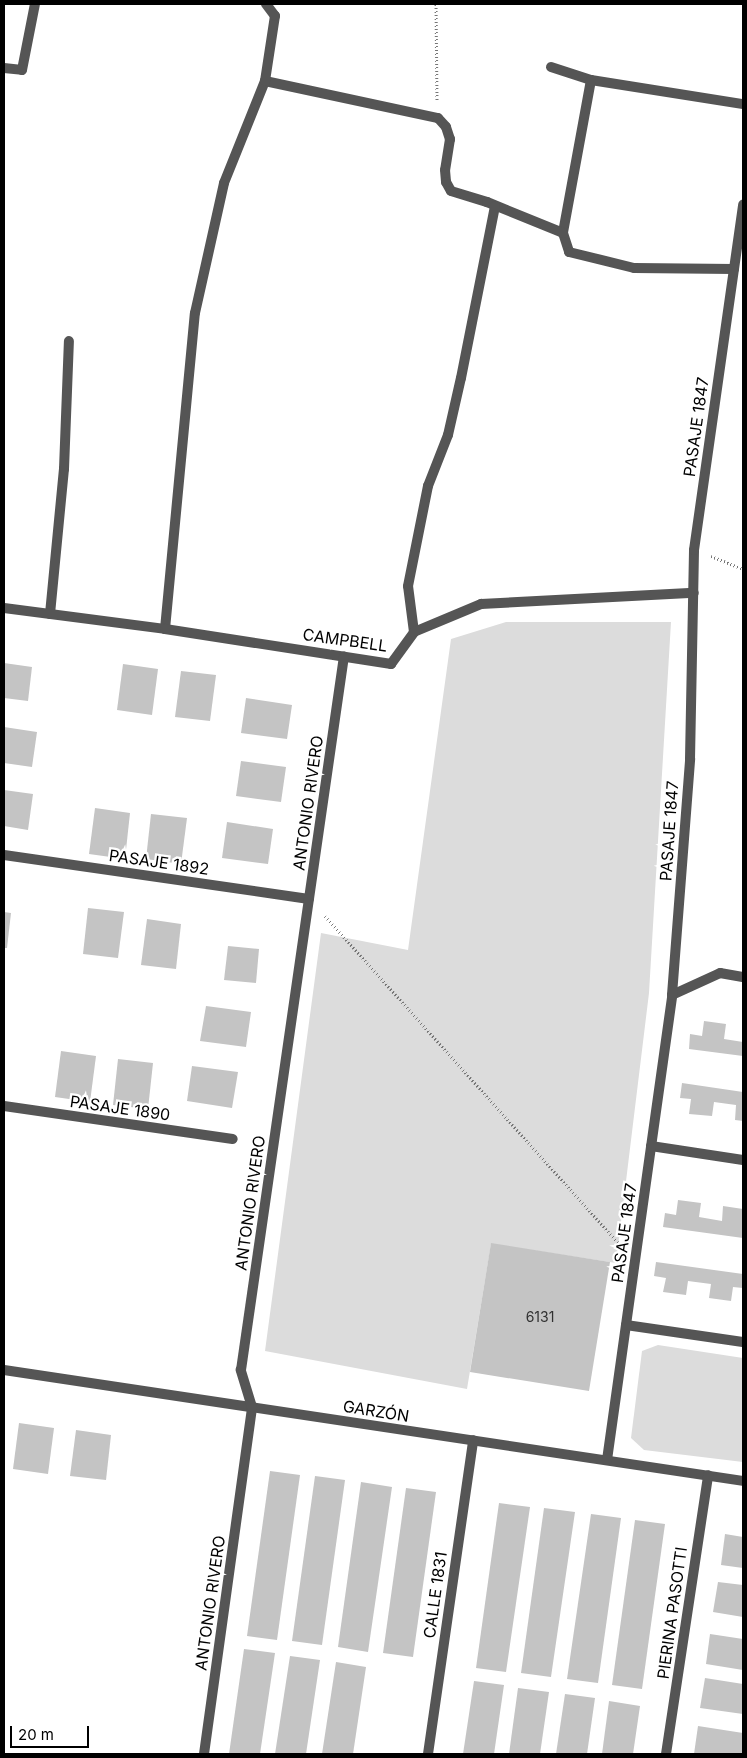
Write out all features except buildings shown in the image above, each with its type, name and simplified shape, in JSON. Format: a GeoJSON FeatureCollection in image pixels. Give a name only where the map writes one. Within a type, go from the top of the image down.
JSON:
{"type":"FeatureCollection","features":[{"type":"Feature","properties":{"kind":"street"},"geometry":{"type":"LineString","coordinates":[[4,68],[22,70],[35,4]]}},
{"type":"Feature","properties":{"kind":"street"},"geometry":{"type":"LineString","coordinates":[[165,628],[195,313],[224,183],[265,81],[275,16],[266,4]]}},
{"type":"Feature","properties":{"kind":"street"},"geometry":{"type":"LineString","coordinates":[[551,67],[591,80],[743,104]]}},
{"type":"Feature","properties":{"kind":"street"},"geometry":{"type":"LineString","coordinates":[[591,80],[563,233],[569,252],[634,268],[734,269]]}},
{"type":"Feature","properties":{"kind":"street"},"geometry":{"type":"LineString","coordinates":[[265,81],[438,118],[446,127],[450,139],[445,170],[446,182],[451,191],[563,233]]}},
{"type":"Feature","properties":{"kind":"street","name":"PASAJE 1847"},"geometry":{"type":"LineString","coordinates":[[607,1460],[672,995],[690,759],[694,550],[743,204]]}},
{"type":"Feature","properties":{"kind":"street"},"geometry":{"type":"LineString","coordinates":[[495,206],[448,435],[428,486],[408,586],[414,632],[481,604],[694,594]]}},
{"type":"Feature","properties":{"kind":"street"},"geometry":{"type":"LineString","coordinates":[[50,614],[64,469],[69,341]]}},
{"type":"Feature","properties":{"kind":"street","name":"CAMPBELL"},"geometry":{"type":"LineString","coordinates":[[4,608],[165,628],[392,664],[414,632]]}},
{"type":"Feature","properties":{"kind":"street","name":"ANTONIO RIVERO"},"geometry":{"type":"LineString","coordinates":[[204,1754],[252,1407],[240,1370],[344,656]]}},
{"type":"Feature","properties":{"kind":"street","name":"PASAJE 1892"},"geometry":{"type":"LineString","coordinates":[[4,854],[309,899]]}},
{"type":"Feature","properties":{"kind":"street"},"geometry":{"type":"LineString","coordinates":[[672,995],[720,974],[743,977]]}},
{"type":"Feature","properties":{"kind":"street","name":"PASAJE 1890"},"geometry":{"type":"LineString","coordinates":[[4,1106],[232,1139]]}},
{"type":"Feature","properties":{"kind":"street"},"geometry":{"type":"LineString","coordinates":[[651,1146],[743,1160]]}},
{"type":"Feature","properties":{"kind":"street"},"geometry":{"type":"LineString","coordinates":[[626,1325],[743,1342]]}},
{"type":"Feature","properties":{"kind":"street","name":"GARZÓN"},"geometry":{"type":"LineString","coordinates":[[4,1370],[743,1481]]}},
{"type":"Feature","properties":{"kind":"street","name":"CALLE 1831"},"geometry":{"type":"LineString","coordinates":[[428,1754],[473,1440]]}},
{"type":"Feature","properties":{"kind":"street","name":"PIERINA PASOTTI"},"geometry":{"type":"LineString","coordinates":[[666,1754],[708,1476]]}},
{"type":"Feature","properties":{"kind":"path"},"geometry":{"type":"LineString","coordinates":[[436,4],[438,118]]}},
{"type":"Feature","properties":{"kind":"path"},"geometry":{"type":"LineString","coordinates":[[694,550],[743,569]]}},
{"type":"Feature","properties":{"kind":"path"},"geometry":{"type":"LineString","coordinates":[[309,899],[635,1261]]}},
{"type":"Feature","properties":{"kind":"shaded area"},"geometry":{"type":"Polygon","coordinates":[[[506,622],[671,622],[649,993],[616,1263],[491,1244],[467,1389],[265,1351],[321,933],[408,950],[451,639],[506,622]]]}},
{"type":"Feature","properties":{"kind":"shaded area"},"geometry":{"type":"Polygon","coordinates":[[[658,1345],[743,1358],[743,1462],[644,1450],[631,1438],[642,1351],[658,1345]]]}}]}
